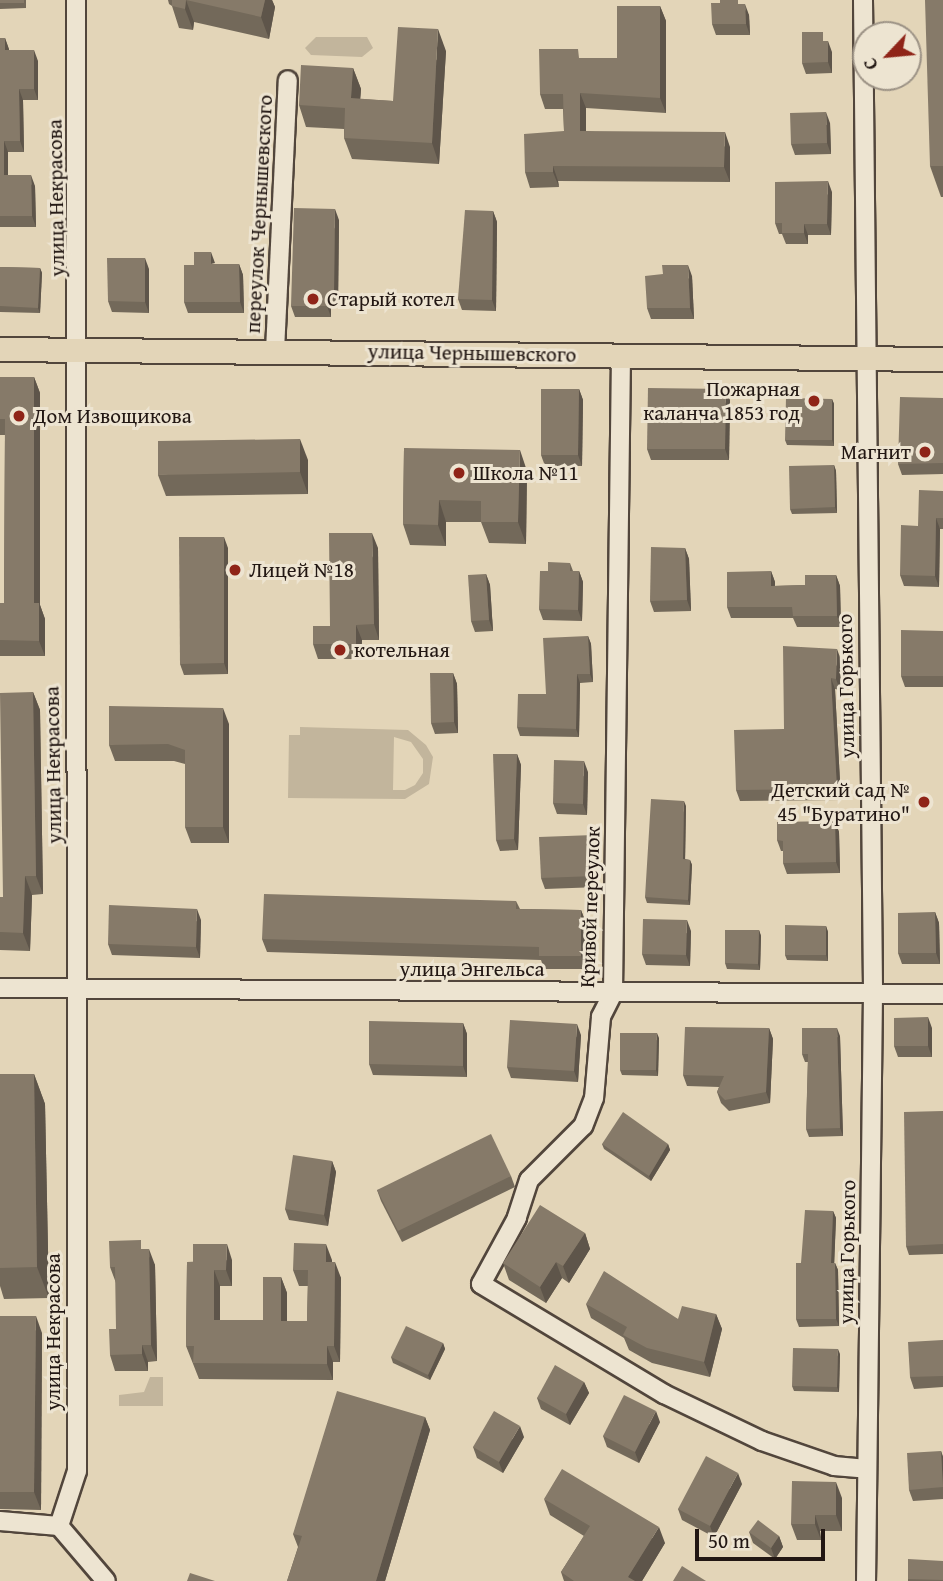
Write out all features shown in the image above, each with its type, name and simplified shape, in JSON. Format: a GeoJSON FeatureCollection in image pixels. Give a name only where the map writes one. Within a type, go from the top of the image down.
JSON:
{"type":"FeatureCollection","features":[{"type":"Feature","properties":{"kind":"main road","name":"улица Чернышевского"},"geometry":{"type":"LineString","coordinates":[[0,349],[943,359]]}},
{"type":"Feature","properties":{"kind":"street","name":"улица Некрасова"},"geometry":{"type":"LineString","coordinates":[[59,1526],[77,1471],[74,990],[78,349],[76,0]]}},
{"type":"Feature","properties":{"kind":"street","name":"улица Горького"},"geometry":{"type":"LineString","coordinates":[[863,0],[873,994],[866,1581]]}},
{"type":"Feature","properties":{"kind":"street","name":"переулок Чернышевского"},"geometry":{"type":"LineString","coordinates":[[275,351],[288,80]]}},
{"type":"Feature","properties":{"kind":"street","name":"Кривой переулок"},"geometry":{"type":"LineString","coordinates":[[621,355],[613,993],[601,1017],[594,1098],[583,1126],[529,1180],[517,1218],[481,1284],[664,1394],[762,1441],[834,1466],[867,1469]]}},
{"type":"Feature","properties":{"kind":"street","name":"улица Энгельса"},"geometry":{"type":"LineString","coordinates":[[0,988],[943,994]]}},
{"type":"Feature","properties":{"kind":"street"},"geometry":{"type":"LineString","coordinates":[[0,1521],[59,1526],[106,1581]]}},
{"type":"Feature","properties":{"kind":"shaded area"},"geometry":{"type":"Polygon","coordinates":[[[316,37],[367,37],[373,48],[362,57],[311,55],[305,48],[316,37]]]}},
{"type":"Feature","properties":{"kind":"shaded area"},"geometry":{"type":"Polygon","coordinates":[[[300,727],[408,730],[426,745],[433,757],[429,784],[405,799],[288,798],[289,735],[300,735],[300,727]],[[394,737],[393,790],[405,790],[415,785],[423,773],[423,759],[411,742],[394,737]]]}},
{"type":"Feature","properties":{"kind":"shaded area"},"geometry":{"type":"Polygon","coordinates":[[[150,1377],[163,1377],[163,1406],[119,1406],[119,1395],[144,1392],[150,1377]]]}},
{"type":"Feature","properties":{"kind":"building"},"geometry":{"type":"Polygon","coordinates":[[[0,0],[24,0],[24,3],[0,3],[0,0]]]}},
{"type":"Feature","properties":{"kind":"building"},"geometry":{"type":"Polygon","coordinates":[[[172,0],[186,0],[185,9],[172,6],[172,0]]]}},
{"type":"Feature","properties":{"kind":"building"},"geometry":{"type":"Polygon","coordinates":[[[186,0],[265,0],[261,17],[186,0]]]}},
{"type":"Feature","properties":{"kind":"building"},"geometry":{"type":"Polygon","coordinates":[[[720,0],[738,0],[738,4],[745,4],[746,24],[712,24],[711,3],[720,3],[720,0]]]}},
{"type":"Feature","properties":{"kind":"building"},"geometry":{"type":"Polygon","coordinates":[[[925,0],[943,0],[943,166],[930,166],[925,0]]]}},
{"type":"Feature","properties":{"kind":"building"},"geometry":{"type":"Polygon","coordinates":[[[617,6],[660,6],[660,98],[580,93],[580,131],[725,132],[724,167],[553,166],[553,172],[525,172],[524,134],[564,131],[563,94],[540,94],[539,49],[578,49],[579,58],[617,58],[617,6]]]}},
{"type":"Feature","properties":{"kind":"building"},"geometry":{"type":"Polygon","coordinates":[[[398,27],[438,29],[432,143],[344,138],[345,108],[299,105],[301,65],[353,68],[351,98],[393,101],[398,27]]]}},
{"type":"Feature","properties":{"kind":"building"},"geometry":{"type":"Polygon","coordinates":[[[802,32],[823,32],[823,41],[828,41],[828,62],[802,63],[802,32]]]}},
{"type":"Feature","properties":{"kind":"building"},"geometry":{"type":"Polygon","coordinates":[[[0,38],[5,38],[5,50],[34,50],[34,89],[19,89],[20,141],[4,141],[4,175],[31,175],[32,216],[0,216],[0,38]]]}},
{"type":"Feature","properties":{"kind":"building"},"geometry":{"type":"Polygon","coordinates":[[[826,112],[827,143],[791,144],[790,113],[826,112]]]}},
{"type":"Feature","properties":{"kind":"building"},"geometry":{"type":"Polygon","coordinates":[[[828,181],[827,224],[804,224],[804,233],[782,233],[782,223],[775,223],[775,182],[828,181]]]}},
{"type":"Feature","properties":{"kind":"building"},"geometry":{"type":"Polygon","coordinates":[[[294,208],[335,209],[334,294],[327,294],[327,306],[291,306],[294,208]]]}},
{"type":"Feature","properties":{"kind":"building"},"geometry":{"type":"Polygon","coordinates":[[[465,210],[493,211],[492,300],[458,299],[465,210]]]}},
{"type":"Feature","properties":{"kind":"building"},"geometry":{"type":"Polygon","coordinates":[[[194,252],[211,252],[211,264],[239,264],[240,302],[184,302],[184,265],[194,265],[194,252]]]}},
{"type":"Feature","properties":{"kind":"building"},"geometry":{"type":"Polygon","coordinates":[[[107,258],[145,258],[145,302],[108,301],[107,258]]]}},
{"type":"Feature","properties":{"kind":"building"},"geometry":{"type":"Polygon","coordinates":[[[662,265],[688,265],[690,308],[647,308],[645,276],[663,274],[662,265]]]}},
{"type":"Feature","properties":{"kind":"building"},"geometry":{"type":"Polygon","coordinates":[[[0,267],[40,268],[38,308],[0,306],[0,267]]]}},
{"type":"Feature","properties":{"kind":"building"},"geometry":{"type":"Polygon","coordinates":[[[0,377],[34,377],[34,603],[39,603],[39,641],[0,640],[0,603],[4,603],[5,419],[0,419],[0,377]]]}},
{"type":"Feature","properties":{"kind":"building"},"geometry":{"type":"Polygon","coordinates":[[[648,388],[726,389],[725,449],[647,449],[648,388]]]}},
{"type":"Feature","properties":{"kind":"building"},"geometry":{"type":"Polygon","coordinates":[[[541,389],[579,389],[578,455],[541,455],[541,389]]]}},
{"type":"Feature","properties":{"kind":"building"},"geometry":{"type":"Polygon","coordinates":[[[900,397],[943,398],[943,463],[898,464],[900,397]]]}},
{"type":"Feature","properties":{"kind":"building"},"geometry":{"type":"Polygon","coordinates":[[[786,398],[832,399],[832,440],[785,440],[786,398]]]}},
{"type":"Feature","properties":{"kind":"building"},"geometry":{"type":"Polygon","coordinates":[[[300,439],[300,472],[158,475],[158,441],[300,439]]]}},
{"type":"Feature","properties":{"kind":"building"},"geometry":{"type":"Polygon","coordinates":[[[404,448],[520,450],[518,522],[481,522],[481,501],[439,500],[438,525],[403,524],[404,448]]]}},
{"type":"Feature","properties":{"kind":"building"},"geometry":{"type":"Polygon","coordinates":[[[834,465],[835,507],[790,509],[789,466],[834,465]]]}},
{"type":"Feature","properties":{"kind":"building"},"geometry":{"type":"Polygon","coordinates":[[[919,490],[943,491],[943,518],[936,518],[935,576],[900,575],[901,525],[918,526],[919,490]]]}},
{"type":"Feature","properties":{"kind":"building"},"geometry":{"type":"Polygon","coordinates":[[[329,533],[372,533],[374,624],[356,625],[356,644],[313,644],[313,626],[330,626],[329,533]]]}},
{"type":"Feature","properties":{"kind":"building"},"geometry":{"type":"Polygon","coordinates":[[[179,537],[224,537],[224,663],[180,664],[179,537]]]}},
{"type":"Feature","properties":{"kind":"building"},"geometry":{"type":"Polygon","coordinates":[[[651,547],[685,548],[687,600],[650,601],[651,547]]]}},
{"type":"Feature","properties":{"kind":"building"},"geometry":{"type":"Polygon","coordinates":[[[548,562],[570,563],[570,571],[579,571],[578,610],[539,609],[540,571],[548,571],[548,562]]]}},
{"type":"Feature","properties":{"kind":"building"},"geometry":{"type":"Polygon","coordinates":[[[771,571],[771,586],[805,585],[805,575],[836,575],[837,616],[793,616],[792,607],[727,607],[727,572],[771,571]]]}},
{"type":"Feature","properties":{"kind":"building"},"geometry":{"type":"Polygon","coordinates":[[[486,574],[489,620],[471,621],[468,575],[486,574]]]}},
{"type":"Feature","properties":{"kind":"building"},"geometry":{"type":"Polygon","coordinates":[[[901,630],[943,631],[943,676],[901,676],[901,630]]]}},
{"type":"Feature","properties":{"kind":"building"},"geometry":{"type":"Polygon","coordinates":[[[588,636],[590,674],[577,674],[576,729],[517,727],[518,694],[546,694],[543,638],[588,636]]]}},
{"type":"Feature","properties":{"kind":"building"},"geometry":{"type":"Polygon","coordinates":[[[783,646],[837,649],[836,679],[831,678],[837,789],[736,790],[734,730],[784,729],[783,646]]]}},
{"type":"Feature","properties":{"kind":"building"},"geometry":{"type":"Polygon","coordinates":[[[430,673],[453,673],[454,722],[431,723],[430,673]]]}},
{"type":"Feature","properties":{"kind":"building"},"geometry":{"type":"Polygon","coordinates":[[[33,692],[36,876],[25,876],[23,933],[0,932],[0,897],[3,897],[0,693],[33,692]]]}},
{"type":"Feature","properties":{"kind":"building"},"geometry":{"type":"Polygon","coordinates":[[[109,706],[223,708],[223,827],[185,827],[185,750],[168,744],[109,745],[109,706]]]}},
{"type":"Feature","properties":{"kind":"building"},"geometry":{"type":"Polygon","coordinates":[[[493,754],[517,754],[514,839],[496,840],[493,754]]]}},
{"type":"Feature","properties":{"kind":"building"},"geometry":{"type":"Polygon","coordinates":[[[554,760],[584,761],[583,804],[553,803],[554,760]]]}},
{"type":"Feature","properties":{"kind":"building"},"geometry":{"type":"Polygon","coordinates":[[[651,799],[684,801],[683,859],[690,860],[688,900],[645,897],[651,799]]]}},
{"type":"Feature","properties":{"kind":"building"},"geometry":{"type":"Polygon","coordinates":[[[835,821],[836,862],[783,863],[783,841],[777,840],[777,822],[835,821]]]}},
{"type":"Feature","properties":{"kind":"building"},"geometry":{"type":"Polygon","coordinates":[[[594,835],[595,876],[541,878],[539,837],[594,835]]]}},
{"type":"Feature","properties":{"kind":"building"},"geometry":{"type":"Polygon","coordinates":[[[264,894],[516,901],[516,909],[581,910],[581,956],[539,956],[539,947],[262,939],[264,894]]]}},
{"type":"Feature","properties":{"kind":"building"},"geometry":{"type":"Polygon","coordinates":[[[109,905],[197,909],[196,947],[108,944],[109,905]]]}},
{"type":"Feature","properties":{"kind":"building"},"geometry":{"type":"Polygon","coordinates":[[[935,912],[936,953],[898,953],[898,913],[935,912]]]}},
{"type":"Feature","properties":{"kind":"building"},"geometry":{"type":"Polygon","coordinates":[[[643,919],[687,920],[686,955],[642,954],[643,919]]]}},
{"type":"Feature","properties":{"kind":"building"},"geometry":{"type":"Polygon","coordinates":[[[785,925],[826,926],[826,955],[785,955],[785,925]]]}},
{"type":"Feature","properties":{"kind":"building"},"geometry":{"type":"Polygon","coordinates":[[[725,930],[759,930],[758,964],[725,963],[725,930]]]}},
{"type":"Feature","properties":{"kind":"building"},"geometry":{"type":"Polygon","coordinates":[[[928,1017],[928,1046],[894,1046],[894,1018],[928,1017]]]}},
{"type":"Feature","properties":{"kind":"building"},"geometry":{"type":"Polygon","coordinates":[[[510,1020],[577,1024],[574,1071],[507,1067],[510,1020]]]}},
{"type":"Feature","properties":{"kind":"building"},"geometry":{"type":"Polygon","coordinates":[[[369,1021],[463,1023],[463,1066],[369,1064],[369,1021]]]}},
{"type":"Feature","properties":{"kind":"building"},"geometry":{"type":"Polygon","coordinates":[[[685,1027],[769,1028],[766,1092],[725,1100],[717,1092],[724,1076],[683,1075],[685,1027]]]}},
{"type":"Feature","properties":{"kind":"building"},"geometry":{"type":"Polygon","coordinates":[[[802,1028],[837,1028],[840,1128],[806,1129],[808,1054],[802,1054],[802,1028]]]}},
{"type":"Feature","properties":{"kind":"building"},"geometry":{"type":"Polygon","coordinates":[[[620,1033],[657,1033],[656,1070],[620,1070],[620,1033]]]}},
{"type":"Feature","properties":{"kind":"building"},"geometry":{"type":"Polygon","coordinates":[[[0,1074],[34,1074],[37,1267],[0,1268],[0,1074]]]}},
{"type":"Feature","properties":{"kind":"building"},"geometry":{"type":"Polygon","coordinates":[[[943,1111],[943,1244],[906,1246],[904,1112],[943,1111]]]}},
{"type":"Feature","properties":{"kind":"building"},"geometry":{"type":"Polygon","coordinates":[[[623,1112],[668,1144],[649,1176],[602,1144],[623,1112]]]}},
{"type":"Feature","properties":{"kind":"building"},"geometry":{"type":"Polygon","coordinates":[[[491,1134],[511,1176],[398,1231],[377,1190],[491,1134]]]}},
{"type":"Feature","properties":{"kind":"building"},"geometry":{"type":"Polygon","coordinates":[[[293,1155],[332,1161],[324,1215],[285,1209],[293,1155]]]}},
{"type":"Feature","properties":{"kind":"building"},"geometry":{"type":"Polygon","coordinates":[[[540,1205],[585,1233],[563,1266],[556,1262],[540,1287],[503,1263],[540,1205]]]}},
{"type":"Feature","properties":{"kind":"building"},"geometry":{"type":"Polygon","coordinates":[[[805,1210],[833,1211],[831,1263],[835,1263],[836,1319],[796,1319],[796,1263],[801,1263],[805,1210]]]}},
{"type":"Feature","properties":{"kind":"building"},"geometry":{"type":"Polygon","coordinates":[[[141,1240],[141,1249],[149,1249],[151,1345],[142,1345],[142,1354],[110,1355],[109,1329],[116,1329],[115,1267],[110,1267],[109,1241],[141,1240]]]}},
{"type":"Feature","properties":{"kind":"building"},"geometry":{"type":"Polygon","coordinates":[[[294,1243],[326,1244],[326,1262],[335,1262],[334,1346],[327,1346],[327,1364],[193,1363],[194,1346],[186,1346],[187,1262],[193,1262],[193,1244],[227,1244],[226,1270],[214,1270],[214,1320],[263,1320],[263,1277],[281,1277],[281,1321],[307,1321],[308,1270],[293,1270],[294,1243]]]}},
{"type":"Feature","properties":{"kind":"building"},"geometry":{"type":"Polygon","coordinates":[[[604,1271],[678,1319],[682,1306],[716,1314],[704,1362],[647,1348],[623,1335],[627,1327],[586,1304],[604,1271]]]}},
{"type":"Feature","properties":{"kind":"building"},"geometry":{"type":"Polygon","coordinates":[[[0,1316],[36,1316],[34,1492],[0,1492],[0,1316]]]}},
{"type":"Feature","properties":{"kind":"building"},"geometry":{"type":"Polygon","coordinates":[[[406,1326],[443,1343],[428,1375],[391,1357],[406,1326]]]}},
{"type":"Feature","properties":{"kind":"building"},"geometry":{"type":"Polygon","coordinates":[[[943,1340],[943,1376],[910,1377],[908,1342],[943,1340]]]}},
{"type":"Feature","properties":{"kind":"building"},"geometry":{"type":"Polygon","coordinates":[[[793,1348],[838,1349],[837,1387],[792,1386],[793,1348]]]}},
{"type":"Feature","properties":{"kind":"building"},"geometry":{"type":"Polygon","coordinates":[[[555,1365],[584,1382],[566,1414],[537,1398],[555,1365]]]}},
{"type":"Feature","properties":{"kind":"building"},"geometry":{"type":"Polygon","coordinates":[[[337,1391],[425,1417],[376,1581],[287,1581],[302,1536],[293,1534],[337,1391]]]}},
{"type":"Feature","properties":{"kind":"building"},"geometry":{"type":"Polygon","coordinates":[[[624,1395],[656,1411],[635,1452],[603,1436],[624,1395]]]}},
{"type":"Feature","properties":{"kind":"building"},"geometry":{"type":"Polygon","coordinates":[[[494,1411],[520,1426],[499,1462],[473,1447],[494,1411]]]}},
{"type":"Feature","properties":{"kind":"building"},"geometry":{"type":"Polygon","coordinates":[[[941,1451],[943,1487],[909,1490],[907,1453],[941,1451]]]}},
{"type":"Feature","properties":{"kind":"building"},"geometry":{"type":"Polygon","coordinates":[[[706,1456],[738,1473],[710,1526],[678,1509],[706,1456]]]}},
{"type":"Feature","properties":{"kind":"building"},"geometry":{"type":"Polygon","coordinates":[[[562,1469],[659,1527],[628,1577],[635,1581],[574,1581],[561,1572],[590,1526],[544,1499],[562,1469]]]}},
{"type":"Feature","properties":{"kind":"building"},"geometry":{"type":"Polygon","coordinates":[[[792,1481],[836,1482],[836,1515],[815,1515],[815,1524],[791,1524],[792,1481]]]}},
{"type":"Feature","properties":{"kind":"building"},"geometry":{"type":"Polygon","coordinates":[[[758,1520],[779,1536],[771,1548],[749,1532],[758,1520]]]}},
{"type":"Feature","properties":{"kind":"building"},"geometry":{"type":"Polygon","coordinates":[[[908,1559],[943,1561],[943,1580],[908,1579],[908,1559]]]}},
{"type":"Feature","properties":{"kind":"building"},"geometry":{"type":"Polygon","coordinates":[[[682,1566],[706,1581],[673,1581],[682,1566]]]}},
{"type":"Feature","properties":{"kind":"building"},"geometry":{"type":"Polygon","coordinates":[[[190,1573],[215,1581],[187,1581],[190,1573]]]}},
{"type":"Feature","properties":{"kind":"place","name":"Старый котел"},"geometry":{"type":"Point","coordinates":[313,299]}},
{"type":"Feature","properties":{"kind":"place","name":"Пожарная каланча 1853 год"},"geometry":{"type":"Point","coordinates":[814,401]}},
{"type":"Feature","properties":{"kind":"place","name":"Дом Извощикова"},"geometry":{"type":"Point","coordinates":[19,416]}},
{"type":"Feature","properties":{"kind":"place","name":"Магнит"},"geometry":{"type":"Point","coordinates":[925,452]}},
{"type":"Feature","properties":{"kind":"place","name":"Школа №11"},"geometry":{"type":"Point","coordinates":[459,473]}},
{"type":"Feature","properties":{"kind":"place","name":"Лицей №18"},"geometry":{"type":"Point","coordinates":[235,570]}},
{"type":"Feature","properties":{"kind":"place","name":"котельная"},"geometry":{"type":"Point","coordinates":[340,650]}},
{"type":"Feature","properties":{"kind":"place","name":"Детский сад № 45 \"Буратино\""},"geometry":{"type":"Point","coordinates":[924,802]}}]}
